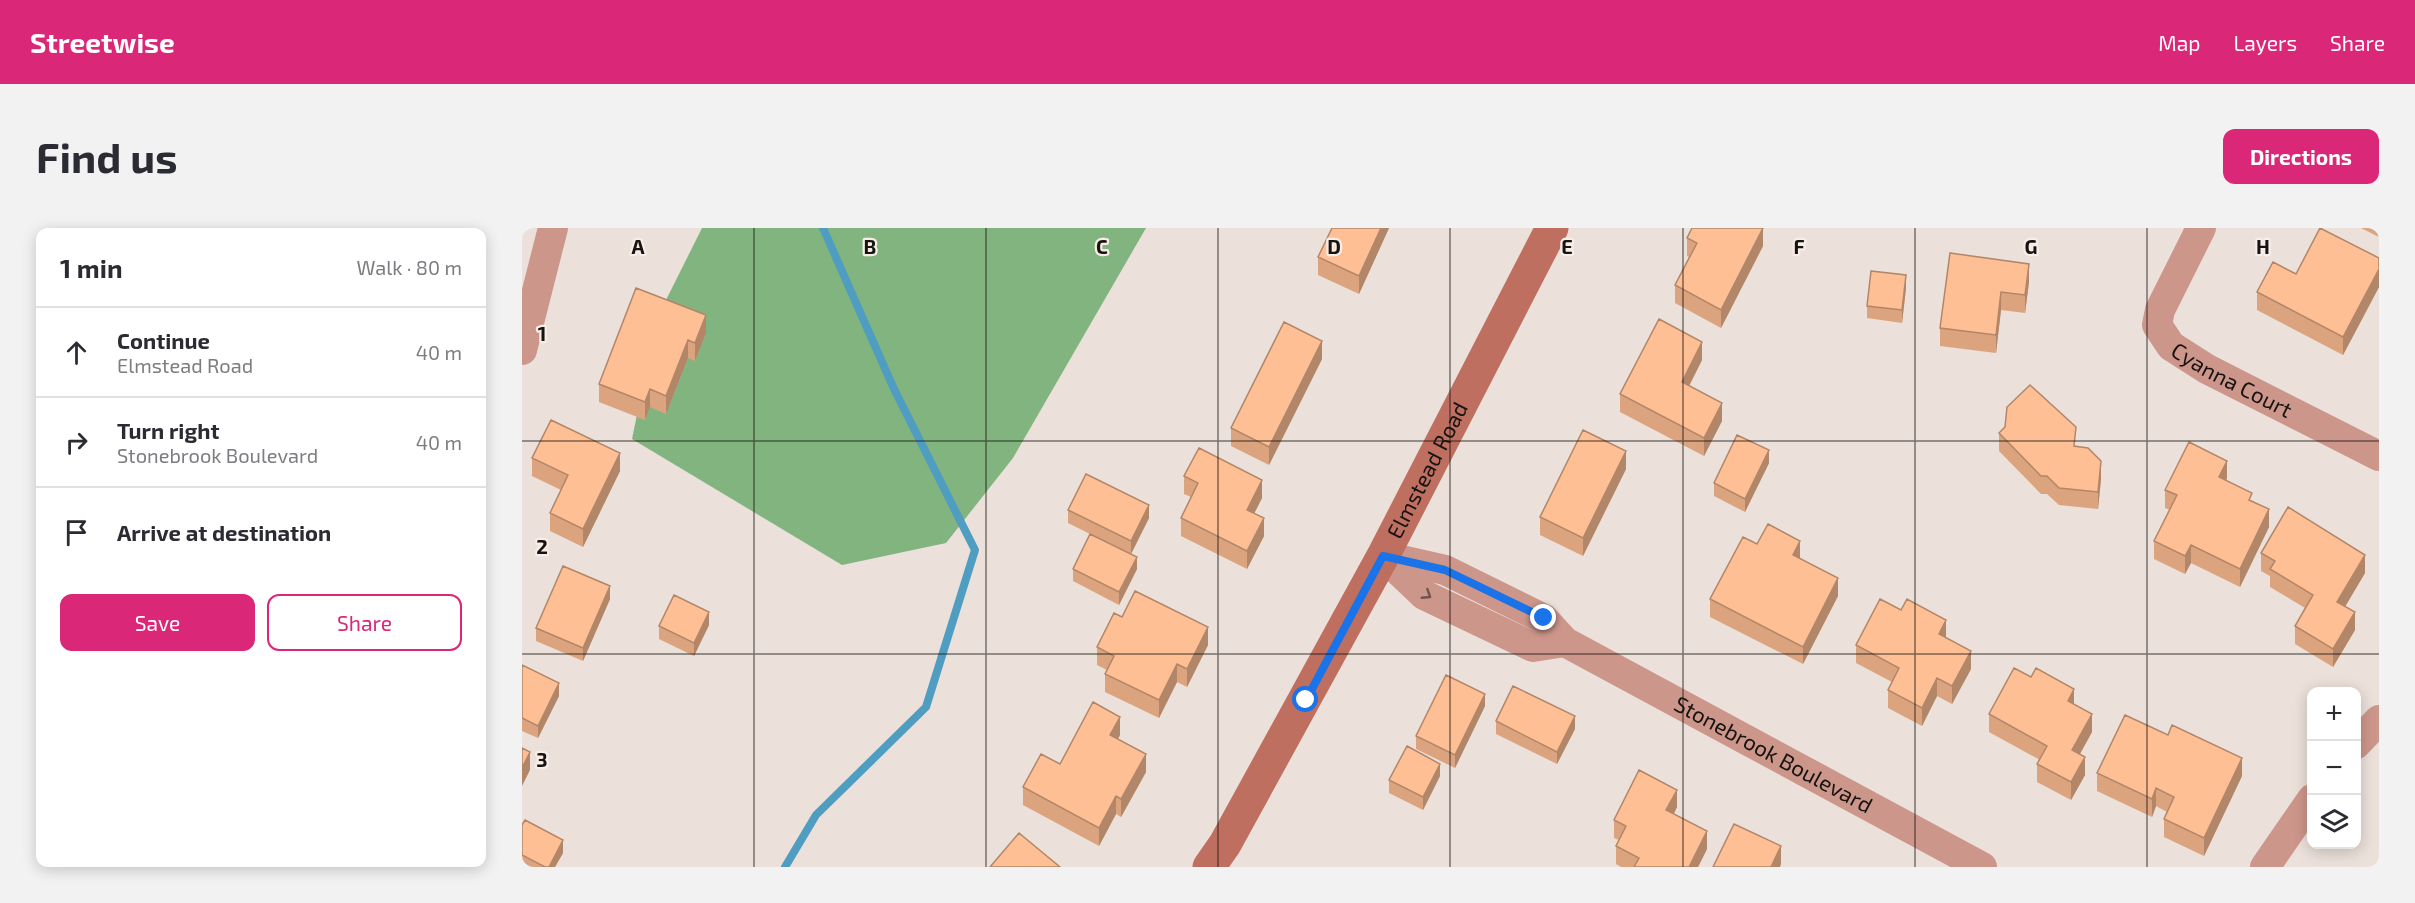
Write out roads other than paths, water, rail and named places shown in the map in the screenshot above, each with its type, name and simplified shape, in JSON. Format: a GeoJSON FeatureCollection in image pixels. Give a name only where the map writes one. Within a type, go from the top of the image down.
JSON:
{"type":"FeatureCollection","features":[{"type":"Feature","properties":{"kind":"street"},"geometry":{"type":"LineString","coordinates":[[522,350],[553,228]]}},
{"type":"Feature","properties":{"kind":"street","name":"Elmstead Road"},"geometry":{"type":"LineString","coordinates":[[1209,867],[1231,834],[1383,556],[1552,228]]}},
{"type":"Feature","properties":{"kind":"street","name":"Cyanna Court"},"geometry":{"type":"LineString","coordinates":[[2201,228],[2160,310],[2157,325],[2171,346],[2207,369],[2379,456]]}},
{"type":"Feature","properties":{"kind":"street","name":"Stonebrook Boulevard"},"geometry":{"type":"LineString","coordinates":[[1383,556],[1445,570],[1544,618],[1565,642],[1982,867]]}},
{"type":"Feature","properties":{"kind":"street"},"geometry":{"type":"LineString","coordinates":[[2359,741],[2379,720]]}},
{"type":"Feature","properties":{"kind":"street"},"geometry":{"type":"LineString","coordinates":[[2265,867],[2307,806]]}},
{"type":"Feature","properties":{"kind":"waterway"},"geometry":{"type":"LineString","coordinates":[[785,867],[816,815],[926,707],[975,550],[894,389],[823,228]]}}]}
